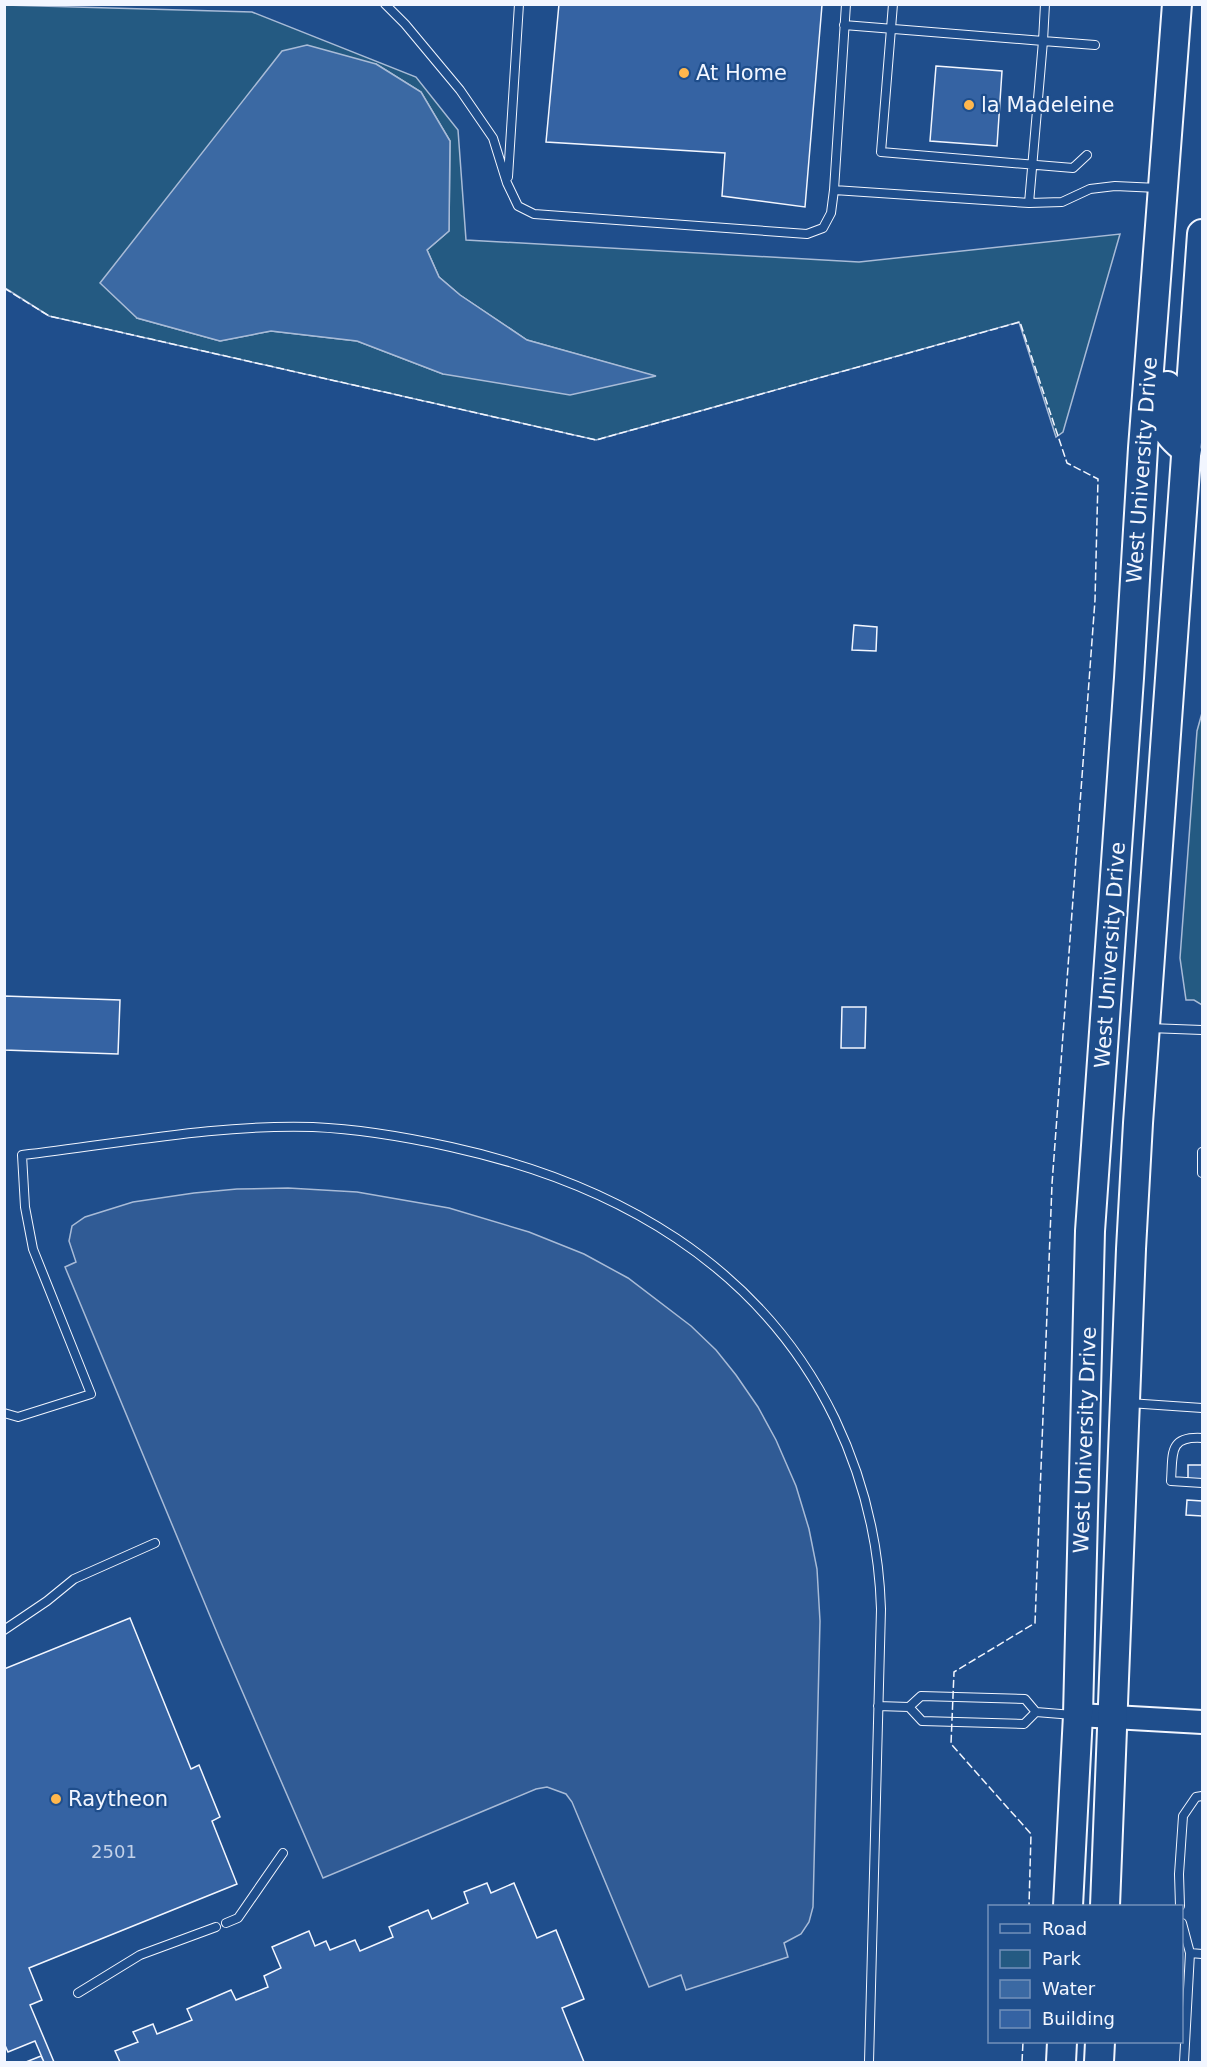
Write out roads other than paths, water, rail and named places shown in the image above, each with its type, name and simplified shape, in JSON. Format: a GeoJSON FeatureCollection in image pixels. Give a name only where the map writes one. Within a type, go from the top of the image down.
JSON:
{"type":"FeatureCollection","features":[{"type":"Feature","properties":{"kind":"highway","name":"West University Drive"},"geometry":{"type":"LineString","coordinates":[[1068,1905],[1078,1715],[1090,1232],[1124,758],[1143,448],[1177,4]]}},
{"type":"Feature","properties":{"kind":"highway"},"geometry":{"type":"LineString","coordinates":[[1162,197],[1174,293],[1165,429],[1191,450]]}},
{"type":"Feature","properties":{"kind":"highway","name":"West University Drive"},"geometry":{"type":"LineString","coordinates":[[1105,1905],[1131,1239],[1144,1028],[1191,450],[1203,234]]}},
{"type":"Feature","properties":{"kind":"highway"},"geometry":{"type":"LineString","coordinates":[[1143,448],[1191,450]]}},
{"type":"Feature","properties":{"kind":"highway"},"geometry":{"type":"LineString","coordinates":[[1124,758],[1131,782],[1115,992],[1121,1005],[1144,1028]]}},
{"type":"Feature","properties":{"kind":"highway"},"geometry":{"type":"LineString","coordinates":[[1105,1027],[1144,1028]]}},
{"type":"Feature","properties":{"kind":"highway"},"geometry":{"type":"LineString","coordinates":[[1061,2062],[1062,2043]]}},
{"type":"Feature","properties":{"kind":"highway"},"geometry":{"type":"LineString","coordinates":[[1099,2062],[1100,2043]]}},
{"type":"Feature","properties":{"kind":"street"},"geometry":{"type":"LineString","coordinates":[[1078,1715],[1203,1722]]}},
{"type":"Feature","properties":{"kind":"lane"},"geometry":{"type":"LineString","coordinates":[[385,4],[405,24],[460,90],[493,138],[507,183],[518,206],[534,214],[807,234],[823,228],[831,213],[846,4]]}},
{"type":"Feature","properties":{"kind":"lane"},"geometry":{"type":"LineString","coordinates":[[507,183],[519,4]]}},
{"type":"Feature","properties":{"kind":"lane"},"geometry":{"type":"LineString","coordinates":[[893,4],[881,152],[1073,168],[1087,155]]}},
{"type":"Feature","properties":{"kind":"lane"},"geometry":{"type":"LineString","coordinates":[[1029,203],[1045,4]]}},
{"type":"Feature","properties":{"kind":"lane"},"geometry":{"type":"LineString","coordinates":[[844,25],[1095,45]]}},
{"type":"Feature","properties":{"kind":"lane"},"geometry":{"type":"LineString","coordinates":[[834,190],[1029,203],[1062,202],[1090,189],[1115,186],[1162,197]]}},
{"type":"Feature","properties":{"kind":"lane"},"geometry":{"type":"LineString","coordinates":[[1144,1028],[1203,1030]]}},
{"type":"Feature","properties":{"kind":"lane"},"geometry":{"type":"LineString","coordinates":[[4,1413],[18,1417],[91,1394],[33,1249],[25,1207],[22,1155],[196,1132],[305,1127],[405,1138],[466,1150],[514,1163],[564,1181],[620,1205],[689,1246],[753,1300],[781,1332],[805,1365],[824,1398],[851,1456],[864,1492],[870,1518],[880,1584],[869,2062]]}},
{"type":"Feature","properties":{"kind":"lane"},"geometry":{"type":"LineString","coordinates":[[1203,1152],[1203,1173]]}},
{"type":"Feature","properties":{"kind":"lane"},"geometry":{"type":"LineString","coordinates":[[1126,1403],[1203,1408]]}},
{"type":"Feature","properties":{"kind":"lane"},"geometry":{"type":"LineString","coordinates":[[1203,1438],[1189,1437],[1180,1440],[1173,1449],[1171,1481],[1203,1483]]}},
{"type":"Feature","properties":{"kind":"lane"},"geometry":{"type":"LineString","coordinates":[[4,1630],[12,1627],[74,1579],[155,1543]]}},
{"type":"Feature","properties":{"kind":"lane"},"geometry":{"type":"LineString","coordinates":[[878,1706],[909,1707],[921,1696],[1025,1699],[1036,1712],[1078,1715]]}},
{"type":"Feature","properties":{"kind":"lane"},"geometry":{"type":"LineString","coordinates":[[909,1707],[922,1722],[1024,1724],[1036,1712]]}},
{"type":"Feature","properties":{"kind":"lane"},"geometry":{"type":"LineString","coordinates":[[1180,1905],[1179,1874],[1183,1816],[1196,1797],[1203,1796]]}},
{"type":"Feature","properties":{"kind":"lane"},"geometry":{"type":"LineString","coordinates":[[226,1923],[238,1918],[283,1853]]}},
{"type":"Feature","properties":{"kind":"lane"},"geometry":{"type":"LineString","coordinates":[[78,1993],[140,1955],[216,1927]]}},
{"type":"Feature","properties":{"kind":"lane"},"geometry":{"type":"LineString","coordinates":[[1183,1927],[1190,1953],[1185,2062]]}},
{"type":"Feature","properties":{"kind":"lane"},"geometry":{"type":"LineString","coordinates":[[1190,1953],[1203,1954]]}},
{"type":"Feature","properties":{"kind":"water"},"geometry":{"type":"Polygon","coordinates":[[[307,45],[376,64],[421,92],[450,141],[449,231],[427,250],[439,277],[460,295],[527,340],[656,376],[570,395],[443,374],[357,341],[271,331],[220,341],[137,318],[100,283],[282,51],[307,45]]]}},
{"type":"Feature","properties":{"kind":"place","name":"At Home"},"geometry":{"type":"Point","coordinates":[684,73]}},
{"type":"Feature","properties":{"kind":"place","name":"la Madeleine"},"geometry":{"type":"Point","coordinates":[969,105]}},
{"type":"Feature","properties":{"kind":"place","name":"Raytheon"},"geometry":{"type":"Point","coordinates":[56,1799]}}]}
